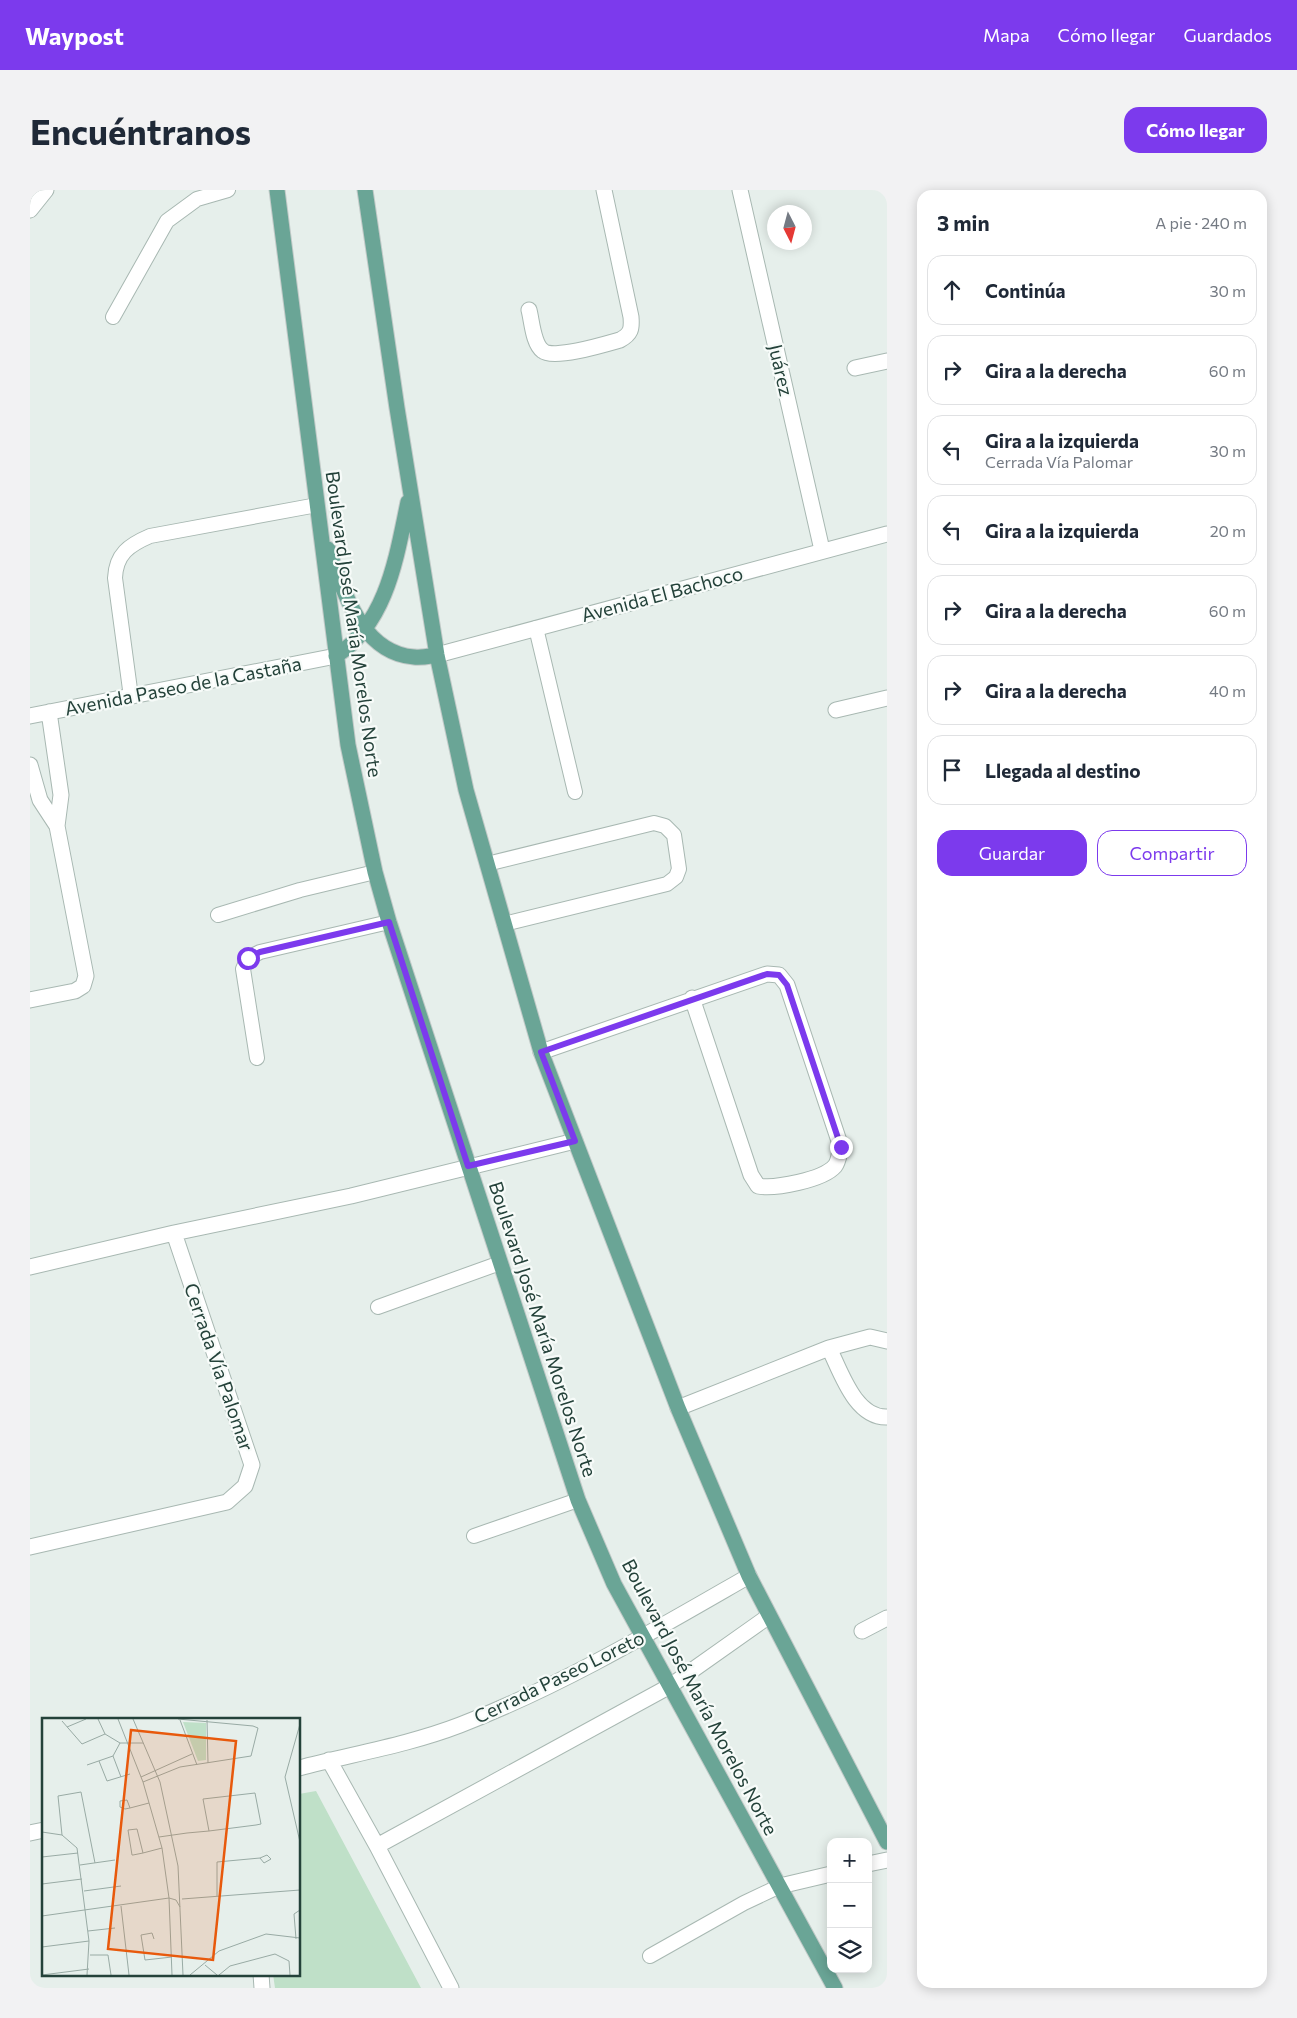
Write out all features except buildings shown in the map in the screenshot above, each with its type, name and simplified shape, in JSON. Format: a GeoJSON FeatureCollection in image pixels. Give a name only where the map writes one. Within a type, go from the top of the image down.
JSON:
{"type":"FeatureCollection","features":[{"type":"Feature","properties":{"kind":"main road","name":"Boulevard José María Morelos Norte"},"geometry":{"type":"LineString","coordinates":[[277,190],[348,745],[375,872],[389,922],[578,1500],[614,1584],[835,1988]]}},
{"type":"Feature","properties":{"kind":"main road"},"geometry":{"type":"LineString","coordinates":[[365,190],[410,492],[437,655],[466,790],[541,1052],[678,1408],[749,1576],[768,1616],[887,1842]]}},
{"type":"Feature","properties":{"kind":"main road"},"geometry":{"type":"LineString","coordinates":[[336,656],[350,646],[365,630],[379,609],[390,579],[410,492]]}},
{"type":"Feature","properties":{"kind":"main road"},"geometry":{"type":"LineString","coordinates":[[319,527],[349,601],[365,630],[384,647],[400,655],[416,658],[437,655]]}},
{"type":"Feature","properties":{"kind":"street"},"geometry":{"type":"LineString","coordinates":[[30,210],[46,190]]}},
{"type":"Feature","properties":{"kind":"street"},"geometry":{"type":"LineString","coordinates":[[529,310],[538,345],[543,352],[549,354],[560,354],[620,340],[629,335],[632,328],[631,317],[604,190]]}},
{"type":"Feature","properties":{"kind":"street","name":"Juárez"},"geometry":{"type":"LineString","coordinates":[[740,190],[822,550]]}},
{"type":"Feature","properties":{"kind":"street"},"geometry":{"type":"LineString","coordinates":[[855,368],[887,361]]}},
{"type":"Feature","properties":{"kind":"street","name":"Avenida El Bachoco"},"geometry":{"type":"LineString","coordinates":[[437,655],[887,534]]}},
{"type":"Feature","properties":{"kind":"street","name":"Avenida Paseo de la Castaña"},"geometry":{"type":"LineString","coordinates":[[30,716],[336,656]]}},
{"type":"Feature","properties":{"kind":"street"},"geometry":{"type":"LineString","coordinates":[[836,710],[887,698]]}},
{"type":"Feature","properties":{"kind":"street"},"geometry":{"type":"LineString","coordinates":[[30,1000],[75,991],[83,986],[86,976],[57,826],[61,795],[49,712]]}},
{"type":"Feature","properties":{"kind":"street"},"geometry":{"type":"LineString","coordinates":[[30,765],[40,800],[57,826]]}},
{"type":"Feature","properties":{"kind":"street"},"geometry":{"type":"LineString","coordinates":[[541,1052],[692,998],[767,974],[779,975],[787,985],[841,1147],[837,1164],[827,1173],[771,1188],[758,1186],[751,1175],[692,998]]}},
{"type":"Feature","properties":{"kind":"street"},"geometry":{"type":"LineString","coordinates":[[30,1267],[174,1233],[351,1196],[575,1141]]}},
{"type":"Feature","properties":{"kind":"street","name":"Cerrada Vía Palomar"},"geometry":{"type":"LineString","coordinates":[[30,1547],[227,1502],[245,1486],[252,1465],[174,1233]]}},
{"type":"Feature","properties":{"kind":"street"},"geometry":{"type":"LineString","coordinates":[[678,1408],[829,1348],[870,1337],[887,1342]]}},
{"type":"Feature","properties":{"kind":"street"},"geometry":{"type":"LineString","coordinates":[[829,1348],[851,1391],[865,1410],[882,1417],[887,1417]]}},
{"type":"Feature","properties":{"kind":"street","name":"Cerrada Paseo Loreto"},"geometry":{"type":"LineString","coordinates":[[300,1768],[394,1746],[458,1726],[520,1700],[643,1636],[749,1576]]}},
{"type":"Feature","properties":{"kind":"street"},"geometry":{"type":"LineString","coordinates":[[377,1846],[670,1686],[768,1616]]}},
{"type":"Feature","properties":{"kind":"street"},"geometry":{"type":"LineString","coordinates":[[862,1630],[887,1618]]}},
{"type":"Feature","properties":{"kind":"street"},"geometry":{"type":"LineString","coordinates":[[328,1760],[377,1846],[451,1988]]}},
{"type":"Feature","properties":{"kind":"street"},"geometry":{"type":"LineString","coordinates":[[872,1863],[887,1860]]}},
{"type":"Feature","properties":{"kind":"street"},"geometry":{"type":"LineString","coordinates":[[780,1886],[827,1875]]}},
{"type":"Feature","properties":{"kind":"lane"},"geometry":{"type":"LineString","coordinates":[[113,317],[167,221],[197,198],[228,190]]}},
{"type":"Feature","properties":{"kind":"lane"},"geometry":{"type":"LineString","coordinates":[[131,697],[116,578],[116,566],[120,554],[131,544],[150,536],[317,505]]}},
{"type":"Feature","properties":{"kind":"lane"},"geometry":{"type":"LineString","coordinates":[[536,628],[575,792]]}},
{"type":"Feature","properties":{"kind":"lane"},"geometry":{"type":"LineString","coordinates":[[487,864],[654,822],[665,826],[674,835],[679,869],[676,877],[667,884],[504,924]]}},
{"type":"Feature","properties":{"kind":"lane"},"geometry":{"type":"LineString","coordinates":[[218,915],[300,890],[375,872]]}},
{"type":"Feature","properties":{"kind":"lane"},"geometry":{"type":"LineString","coordinates":[[257,1058],[243,969],[248,958],[260,952],[389,922]]}},
{"type":"Feature","properties":{"kind":"lane"},"geometry":{"type":"LineString","coordinates":[[378,1307],[500,1264]]}},
{"type":"Feature","properties":{"kind":"lane"},"geometry":{"type":"LineString","coordinates":[[474,1536],[578,1500]]}},
{"type":"Feature","properties":{"kind":"lane"},"geometry":{"type":"LineString","coordinates":[[650,1956],[744,1903],[780,1886]]}},
{"type":"Feature","properties":{"kind":"green space"},"geometry":{"type":"Polygon","coordinates":[[[316,1791],[421,1988],[275,1988],[273,1976],[300,1976],[300,1794],[316,1791]]]}},
{"type":"Feature","properties":{"kind":"route"},"geometry":{"type":"LineString","coordinates":[[248,958],[260,952],[389,922],[468,1166],[575,1141],[541,1052],[692,998],[767,974],[779,975],[787,985],[841,1147]]}}]}
